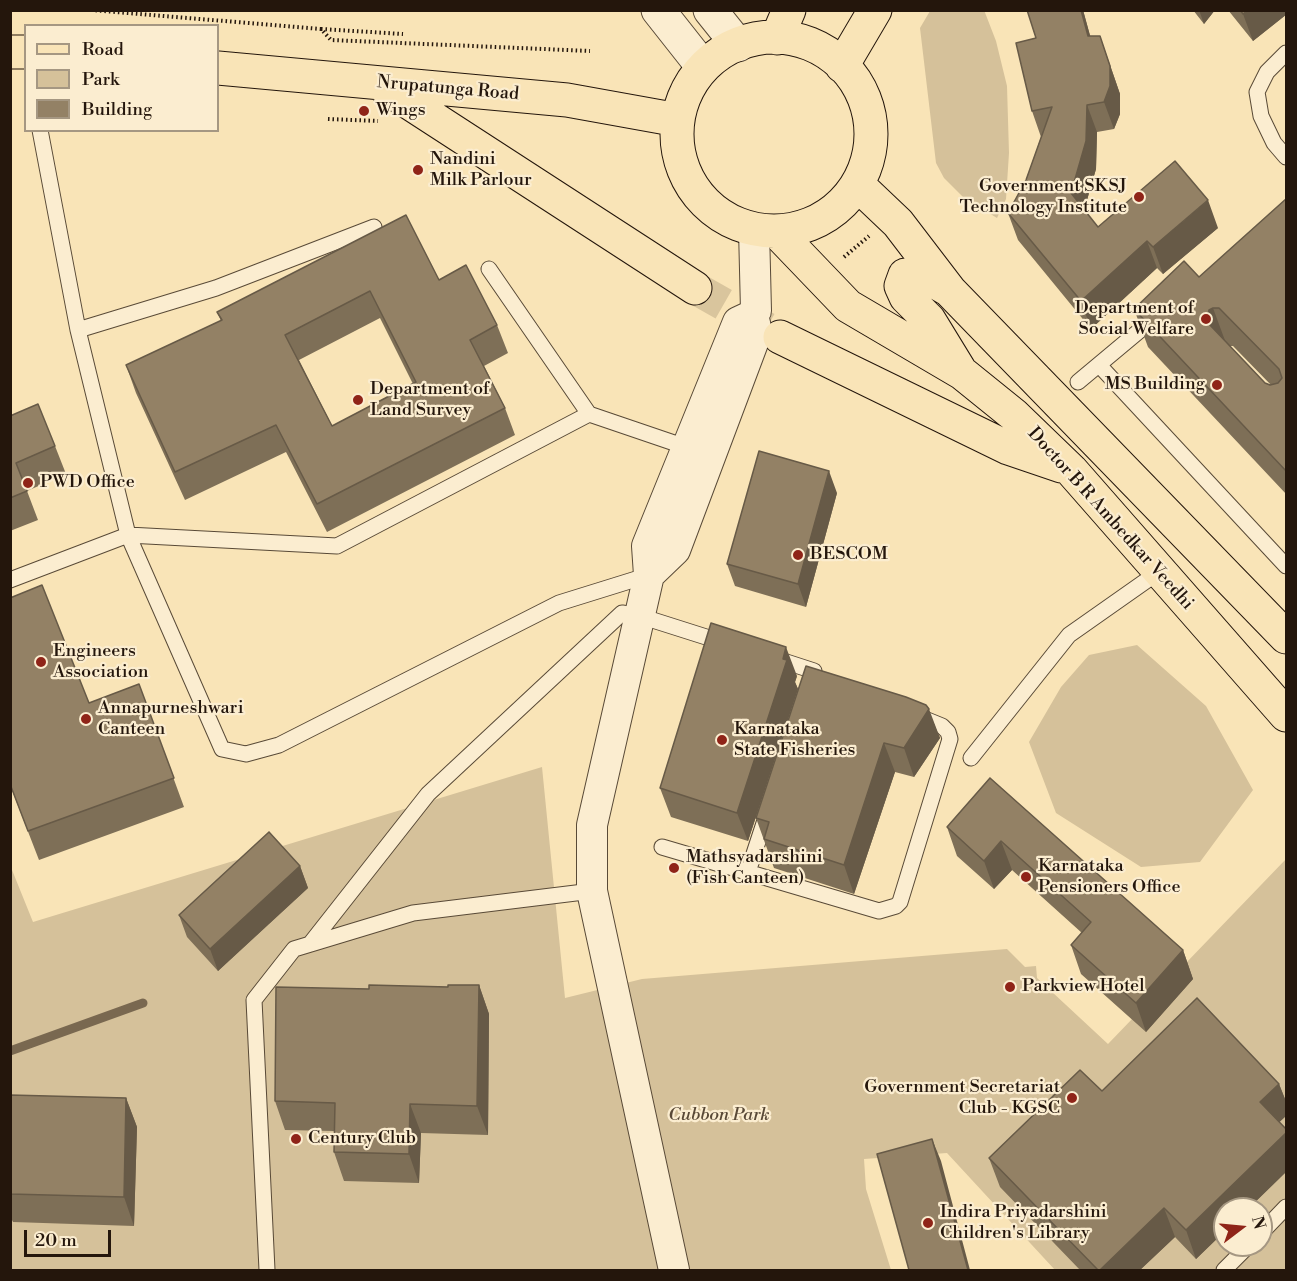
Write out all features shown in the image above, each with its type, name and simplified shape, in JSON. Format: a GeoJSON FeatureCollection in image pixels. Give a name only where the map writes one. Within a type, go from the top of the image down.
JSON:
{"type":"FeatureCollection","features":[{"type":"Feature","properties":{"kind":"main road"},"geometry":{"type":"LineString","coordinates":[[842,66],[875,10]]}},
{"type":"Feature","properties":{"kind":"main road"},"geometry":{"type":"LineString","coordinates":[[783,24],[789,38],[818,48],[842,66],[861,90],[870,120],[869,154],[858,185],[836,210],[806,227],[765,230],[740,226],[711,208],[689,182],[678,150],[678,120],[687,90],[703,67],[729,48],[758,38],[783,24]]}},
{"type":"Feature","properties":{"kind":"main road","name":"Nrupatunga Road"},"geometry":{"type":"LineString","coordinates":[[219,68],[567,100],[678,120]]}},
{"type":"Feature","properties":{"kind":"main road"},"geometry":{"type":"LineString","coordinates":[[378,82],[695,288]]}},
{"type":"Feature","properties":{"kind":"main road"},"geometry":{"type":"LineString","coordinates":[[858,185],[898,223],[950,291],[1287,637]]}},
{"type":"Feature","properties":{"kind":"main road","name":"Doctor B R Ambedkar Veedhi"},"geometry":{"type":"LineString","coordinates":[[765,230],[848,306],[962,373],[1014,415],[1071,470],[1287,715]]}},
{"type":"Feature","properties":{"kind":"main road"},"geometry":{"type":"LineString","coordinates":[[950,291],[926,276],[905,275],[901,286],[906,297],[928,320],[962,373]]}},
{"type":"Feature","properties":{"kind":"main road"},"geometry":{"type":"LineString","coordinates":[[780,337],[1008,448],[1071,470]]}},
{"type":"Feature","properties":{"kind":"street"},"geometry":{"type":"LineString","coordinates":[[658,10],[703,67]]}},
{"type":"Feature","properties":{"kind":"street"},"geometry":{"type":"LineString","coordinates":[[710,10],[738,45]]}},
{"type":"Feature","properties":{"kind":"street"},"geometry":{"type":"LineString","coordinates":[[674,1270],[592,891],[592,825],[649,576],[647,546],[738,322],[753,315],[756,311],[765,230]]}},
{"type":"Feature","properties":{"kind":"street"},"geometry":{"type":"LineString","coordinates":[[649,576],[675,550],[757,332],[753,315]]}},
{"type":"Feature","properties":{"kind":"lane"},"geometry":{"type":"LineString","coordinates":[[1287,52],[1267,72],[1257,92],[1261,116],[1274,143],[1287,157]]}},
{"type":"Feature","properties":{"kind":"lane"},"geometry":{"type":"LineString","coordinates":[[40,132],[78,330],[128,535],[222,749],[246,754],[279,745],[560,603],[649,576]]}},
{"type":"Feature","properties":{"kind":"lane"},"geometry":{"type":"LineString","coordinates":[[78,330],[216,288],[374,227]]}},
{"type":"Feature","properties":{"kind":"lane"},"geometry":{"type":"LineString","coordinates":[[489,269],[589,414],[686,447]]}},
{"type":"Feature","properties":{"kind":"lane"},"geometry":{"type":"LineString","coordinates":[[1078,382],[1171,304]]}},
{"type":"Feature","properties":{"kind":"lane"},"geometry":{"type":"LineString","coordinates":[[1099,365],[1287,566]]}},
{"type":"Feature","properties":{"kind":"lane"},"geometry":{"type":"LineString","coordinates":[[10,580],[128,535],[337,546],[589,414]]}},
{"type":"Feature","properties":{"kind":"lane"},"geometry":{"type":"LineString","coordinates":[[971,758],[1069,635],[1160,571]]}},
{"type":"Feature","properties":{"kind":"lane"},"geometry":{"type":"LineString","coordinates":[[310,944],[428,794],[622,613],[640,616],[735,646]]}},
{"type":"Feature","properties":{"kind":"lane"},"geometry":{"type":"LineString","coordinates":[[757,653],[819,673],[806,693]]}},
{"type":"Feature","properties":{"kind":"lane"},"geometry":{"type":"LineString","coordinates":[[662,847],[879,911],[896,906],[900,902],[950,740],[948,732],[942,726],[899,708]]}},
{"type":"Feature","properties":{"kind":"lane"},"geometry":{"type":"LineString","coordinates":[[748,872],[770,805]]}},
{"type":"Feature","properties":{"kind":"lane"},"geometry":{"type":"LineString","coordinates":[[267,1270],[254,1000],[294,949],[413,913],[592,891]]}},
{"type":"Feature","properties":{"kind":"lane"},"geometry":{"type":"LineString","coordinates":[[1273,1221],[1287,1207]]}},
{"type":"Feature","properties":{"kind":"lane"},"geometry":{"type":"LineString","coordinates":[[1224,1270],[1237,1257]]}},
{"type":"Feature","properties":{"kind":"path"},"geometry":{"type":"LineString","coordinates":[[91,10],[403,34]]}},
{"type":"Feature","properties":{"kind":"path"},"geometry":{"type":"LineString","coordinates":[[321,29],[332,40],[590,51]]}},
{"type":"Feature","properties":{"kind":"path"},"geometry":{"type":"LineString","coordinates":[[328,119],[388,122]]}},
{"type":"Feature","properties":{"kind":"path"},"geometry":{"type":"LineString","coordinates":[[844,257],[873,232]]}},
{"type":"Feature","properties":{"kind":"green space"},"geometry":{"type":"Polygon","coordinates":[[[984,10],[996,41],[1007,86],[1009,153],[1006,199],[997,218],[963,197],[944,178],[936,163],[920,28],[930,11],[984,10]]]}},
{"type":"Feature","properties":{"kind":"green space"},"geometry":{"type":"Polygon","coordinates":[[[1137,645],[1206,706],[1253,790],[1200,862],[1141,867],[1056,813],[1029,742],[1061,687],[1089,655],[1137,645]]]}},
{"type":"Feature","properties":{"kind":"green space","name":"Cubbon Park"},"geometry":{"type":"Polygon","coordinates":[[[542,767],[565,998],[642,979],[1007,949],[1025,967],[1036,966],[1037,978],[1108,1044],[1286,859],[1286,1270],[1055,1270],[947,1153],[864,1159],[866,1189],[891,1270],[11,1270],[10,865],[33,922],[542,767]]]}},
{"type":"Feature","properties":{"kind":"building"},"geometry":{"type":"Polygon","coordinates":[[[1027,10],[1081,10],[1088,36],[1100,36],[1110,66],[1110,86],[1104,102],[1087,105],[1086,141],[1071,193],[1098,227],[1175,161],[1208,200],[1153,247],[1147,241],[1081,301],[1008,213],[1026,180],[1052,107],[1032,111],[1016,43],[1036,38],[1027,10]]]}},
{"type":"Feature","properties":{"kind":"building"},"geometry":{"type":"Polygon","coordinates":[[[1287,198],[1287,472],[1134,309],[1184,261],[1199,277],[1287,198]],[[1219,308],[1209,310],[1207,319],[1209,324],[1265,383],[1270,385],[1278,383],[1282,378],[1279,369],[1219,308]]]}},
{"type":"Feature","properties":{"kind":"building"},"geometry":{"type":"Polygon","coordinates":[[[406,215],[439,280],[466,265],[497,325],[470,340],[505,408],[317,504],[276,425],[175,472],[126,365],[222,320],[217,312],[406,215]],[[370,291],[285,335],[332,426],[416,382],[370,291]]]}},
{"type":"Feature","properties":{"kind":"building"},"geometry":{"type":"Polygon","coordinates":[[[38,404],[55,446],[16,463],[27,491],[10,498],[10,416],[38,404]]]}},
{"type":"Feature","properties":{"kind":"building"},"geometry":{"type":"Polygon","coordinates":[[[759,451],[829,471],[798,584],[727,564],[759,451]]]}},
{"type":"Feature","properties":{"kind":"building"},"geometry":{"type":"Polygon","coordinates":[[[42,585],[89,703],[139,684],[174,778],[28,831],[10,784],[10,598],[42,585]]]}},
{"type":"Feature","properties":{"kind":"building"},"geometry":{"type":"Polygon","coordinates":[[[711,623],[786,647],[783,659],[787,660],[737,813],[660,788],[711,623]]]}},
{"type":"Feature","properties":{"kind":"building"},"geometry":{"type":"Polygon","coordinates":[[[806,666],[906,697],[926,705],[929,709],[904,748],[884,743],[844,865],[764,839],[769,822],[756,818],[806,666]]]}},
{"type":"Feature","properties":{"kind":"building"},"geometry":{"type":"Polygon","coordinates":[[[990,778],[1183,950],[1136,1003],[1071,945],[1091,922],[1001,841],[984,861],[947,827],[990,778]]]}},
{"type":"Feature","properties":{"kind":"building"},"geometry":{"type":"Polygon","coordinates":[[[269,832],[300,866],[210,949],[179,915],[269,832]]]}},
{"type":"Feature","properties":{"kind":"building"},"geometry":{"type":"Polygon","coordinates":[[[369,985],[448,987],[448,985],[479,985],[477,1106],[410,1104],[409,1154],[334,1152],[335,1103],[275,1101],[276,987],[369,989],[369,985]]]}},
{"type":"Feature","properties":{"kind":"building"},"geometry":{"type":"Polygon","coordinates":[[[1197,998],[1279,1084],[1260,1102],[1287,1132],[1220,1197],[1213,1197],[1213,1204],[1186,1230],[1164,1208],[1098,1270],[989,1158],[1080,1070],[1102,1091],[1197,998]]]}},
{"type":"Feature","properties":{"kind":"building"},"geometry":{"type":"Polygon","coordinates":[[[10,1095],[126,1098],[124,1197],[10,1194],[10,1095]]]}},
{"type":"Feature","properties":{"kind":"building","name":"Indira Priyadarshini Children's Library"},"geometry":{"type":"Polygon","coordinates":[[[932,1139],[968,1270],[909,1270],[877,1154],[932,1139]]]}},
{"type":"Feature","properties":{"kind":"waterway"},"geometry":{"type":"LineString","coordinates":[[10,1051],[143,1003]]}},
{"type":"Feature","properties":{"kind":"tunnel"},"geometry":{"type":"LineString","coordinates":[[695,288],[771,331]]}},
{"type":"Feature","properties":{"kind":"place","name":"Wings"},"geometry":{"type":"Point","coordinates":[364,111]}},
{"type":"Feature","properties":{"kind":"place","name":"Nandini Milk Parlour"},"geometry":{"type":"Point","coordinates":[418,170]}},
{"type":"Feature","properties":{"kind":"place","name":"Government SKSJ Technology Institute"},"geometry":{"type":"Point","coordinates":[1139,197]}},
{"type":"Feature","properties":{"kind":"place","name":"Department of Social Welfare"},"geometry":{"type":"Point","coordinates":[1206,319]}},
{"type":"Feature","properties":{"kind":"place","name":"MS Building"},"geometry":{"type":"Point","coordinates":[1217,385]}},
{"type":"Feature","properties":{"kind":"place","name":"Department of Land Survey"},"geometry":{"type":"Point","coordinates":[358,400]}},
{"type":"Feature","properties":{"kind":"place","name":"PWD Office"},"geometry":{"type":"Point","coordinates":[28,483]}},
{"type":"Feature","properties":{"kind":"place","name":"BESCOM"},"geometry":{"type":"Point","coordinates":[798,555]}},
{"type":"Feature","properties":{"kind":"place","name":"Engineers Association"},"geometry":{"type":"Point","coordinates":[41,662]}},
{"type":"Feature","properties":{"kind":"place","name":"Annapurneshwari Canteen"},"geometry":{"type":"Point","coordinates":[86,719]}},
{"type":"Feature","properties":{"kind":"place","name":"Karnataka State Fisheries"},"geometry":{"type":"Point","coordinates":[722,740]}},
{"type":"Feature","properties":{"kind":"place","name":"Mathsyadarshini (Fish Canteen)"},"geometry":{"type":"Point","coordinates":[674,868]}},
{"type":"Feature","properties":{"kind":"place","name":"Karnataka Pensioners Office"},"geometry":{"type":"Point","coordinates":[1026,877]}},
{"type":"Feature","properties":{"kind":"place","name":"Parkview Hotel"},"geometry":{"type":"Point","coordinates":[1010,987]}},
{"type":"Feature","properties":{"kind":"place","name":"Government Secretariat Club - KGSC"},"geometry":{"type":"Point","coordinates":[1072,1098]}},
{"type":"Feature","properties":{"kind":"place","name":"Century Club"},"geometry":{"type":"Point","coordinates":[296,1139]}},
{"type":"Feature","properties":{"kind":"place","name":"Indira Priyadarshini Children's Library"},"geometry":{"type":"Point","coordinates":[928,1223]}}]}
